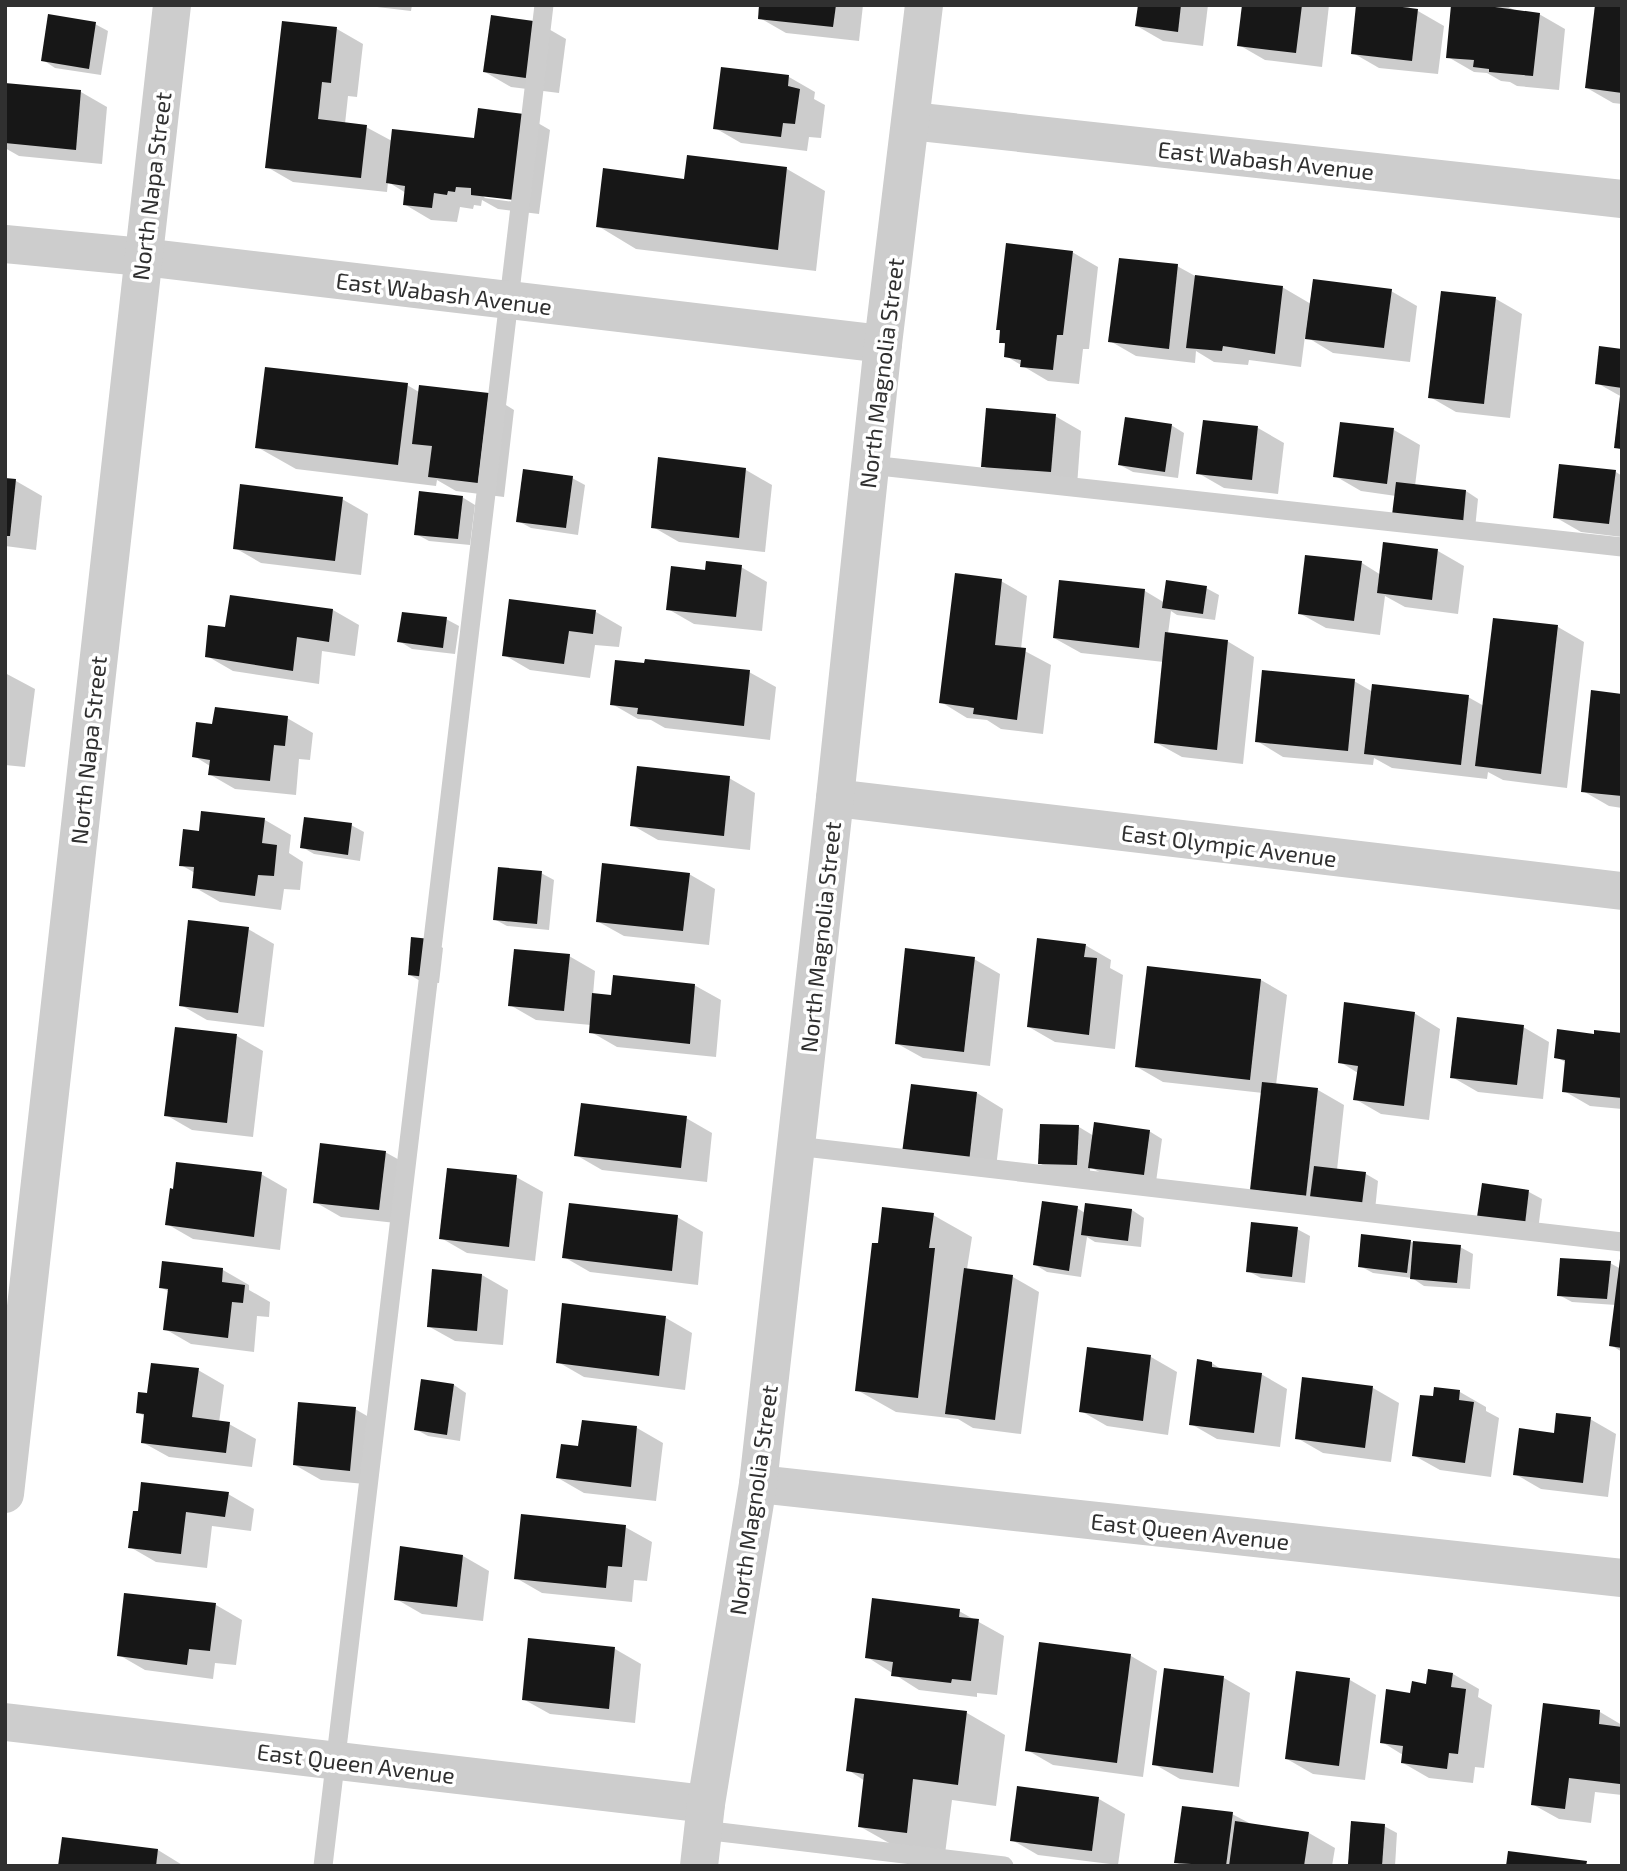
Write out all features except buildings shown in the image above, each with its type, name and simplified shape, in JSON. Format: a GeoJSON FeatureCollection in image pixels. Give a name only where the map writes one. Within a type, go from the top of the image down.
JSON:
{"type":"FeatureCollection","features":[{"type":"Feature","properties":{"kind":"street","name":"North Napa Street"},"geometry":{"type":"LineString","coordinates":[[5,1494],[172,5]]}},
{"type":"Feature","properties":{"kind":"street","name":"North Magnolia Street"},"geometry":{"type":"LineString","coordinates":[[703,1833],[758,1484],[883,344],[924,5]]}},
{"type":"Feature","properties":{"kind":"street","name":"East Wabash Avenue"},"geometry":{"type":"LineString","coordinates":[[911,121],[1622,199]]}},
{"type":"Feature","properties":{"kind":"street","name":"East Wabash Avenue"},"geometry":{"type":"LineString","coordinates":[[5,244],[143,257],[883,344]]}},
{"type":"Feature","properties":{"kind":"street","name":"East Olympic Avenue"},"geometry":{"type":"LineString","coordinates":[[835,798],[1622,891]]}},
{"type":"Feature","properties":{"kind":"street","name":"East Queen Avenue"},"geometry":{"type":"LineString","coordinates":[[758,1484],[1622,1578]]}},
{"type":"Feature","properties":{"kind":"street","name":"East Queen Avenue"},"geometry":{"type":"LineString","coordinates":[[5,1722],[336,1760],[703,1833]]}},
{"type":"Feature","properties":{"kind":"lane"},"geometry":{"type":"LineString","coordinates":[[323,1866],[544,5]]}},
{"type":"Feature","properties":{"kind":"lane"},"geometry":{"type":"LineString","coordinates":[[870,465],[1622,547]]}},
{"type":"Feature","properties":{"kind":"lane"},"geometry":{"type":"LineString","coordinates":[[796,1146],[1622,1242]]}},
{"type":"Feature","properties":{"kind":"lane"},"geometry":{"type":"LineString","coordinates":[[703,1833],[1004,1866]]}}]}
